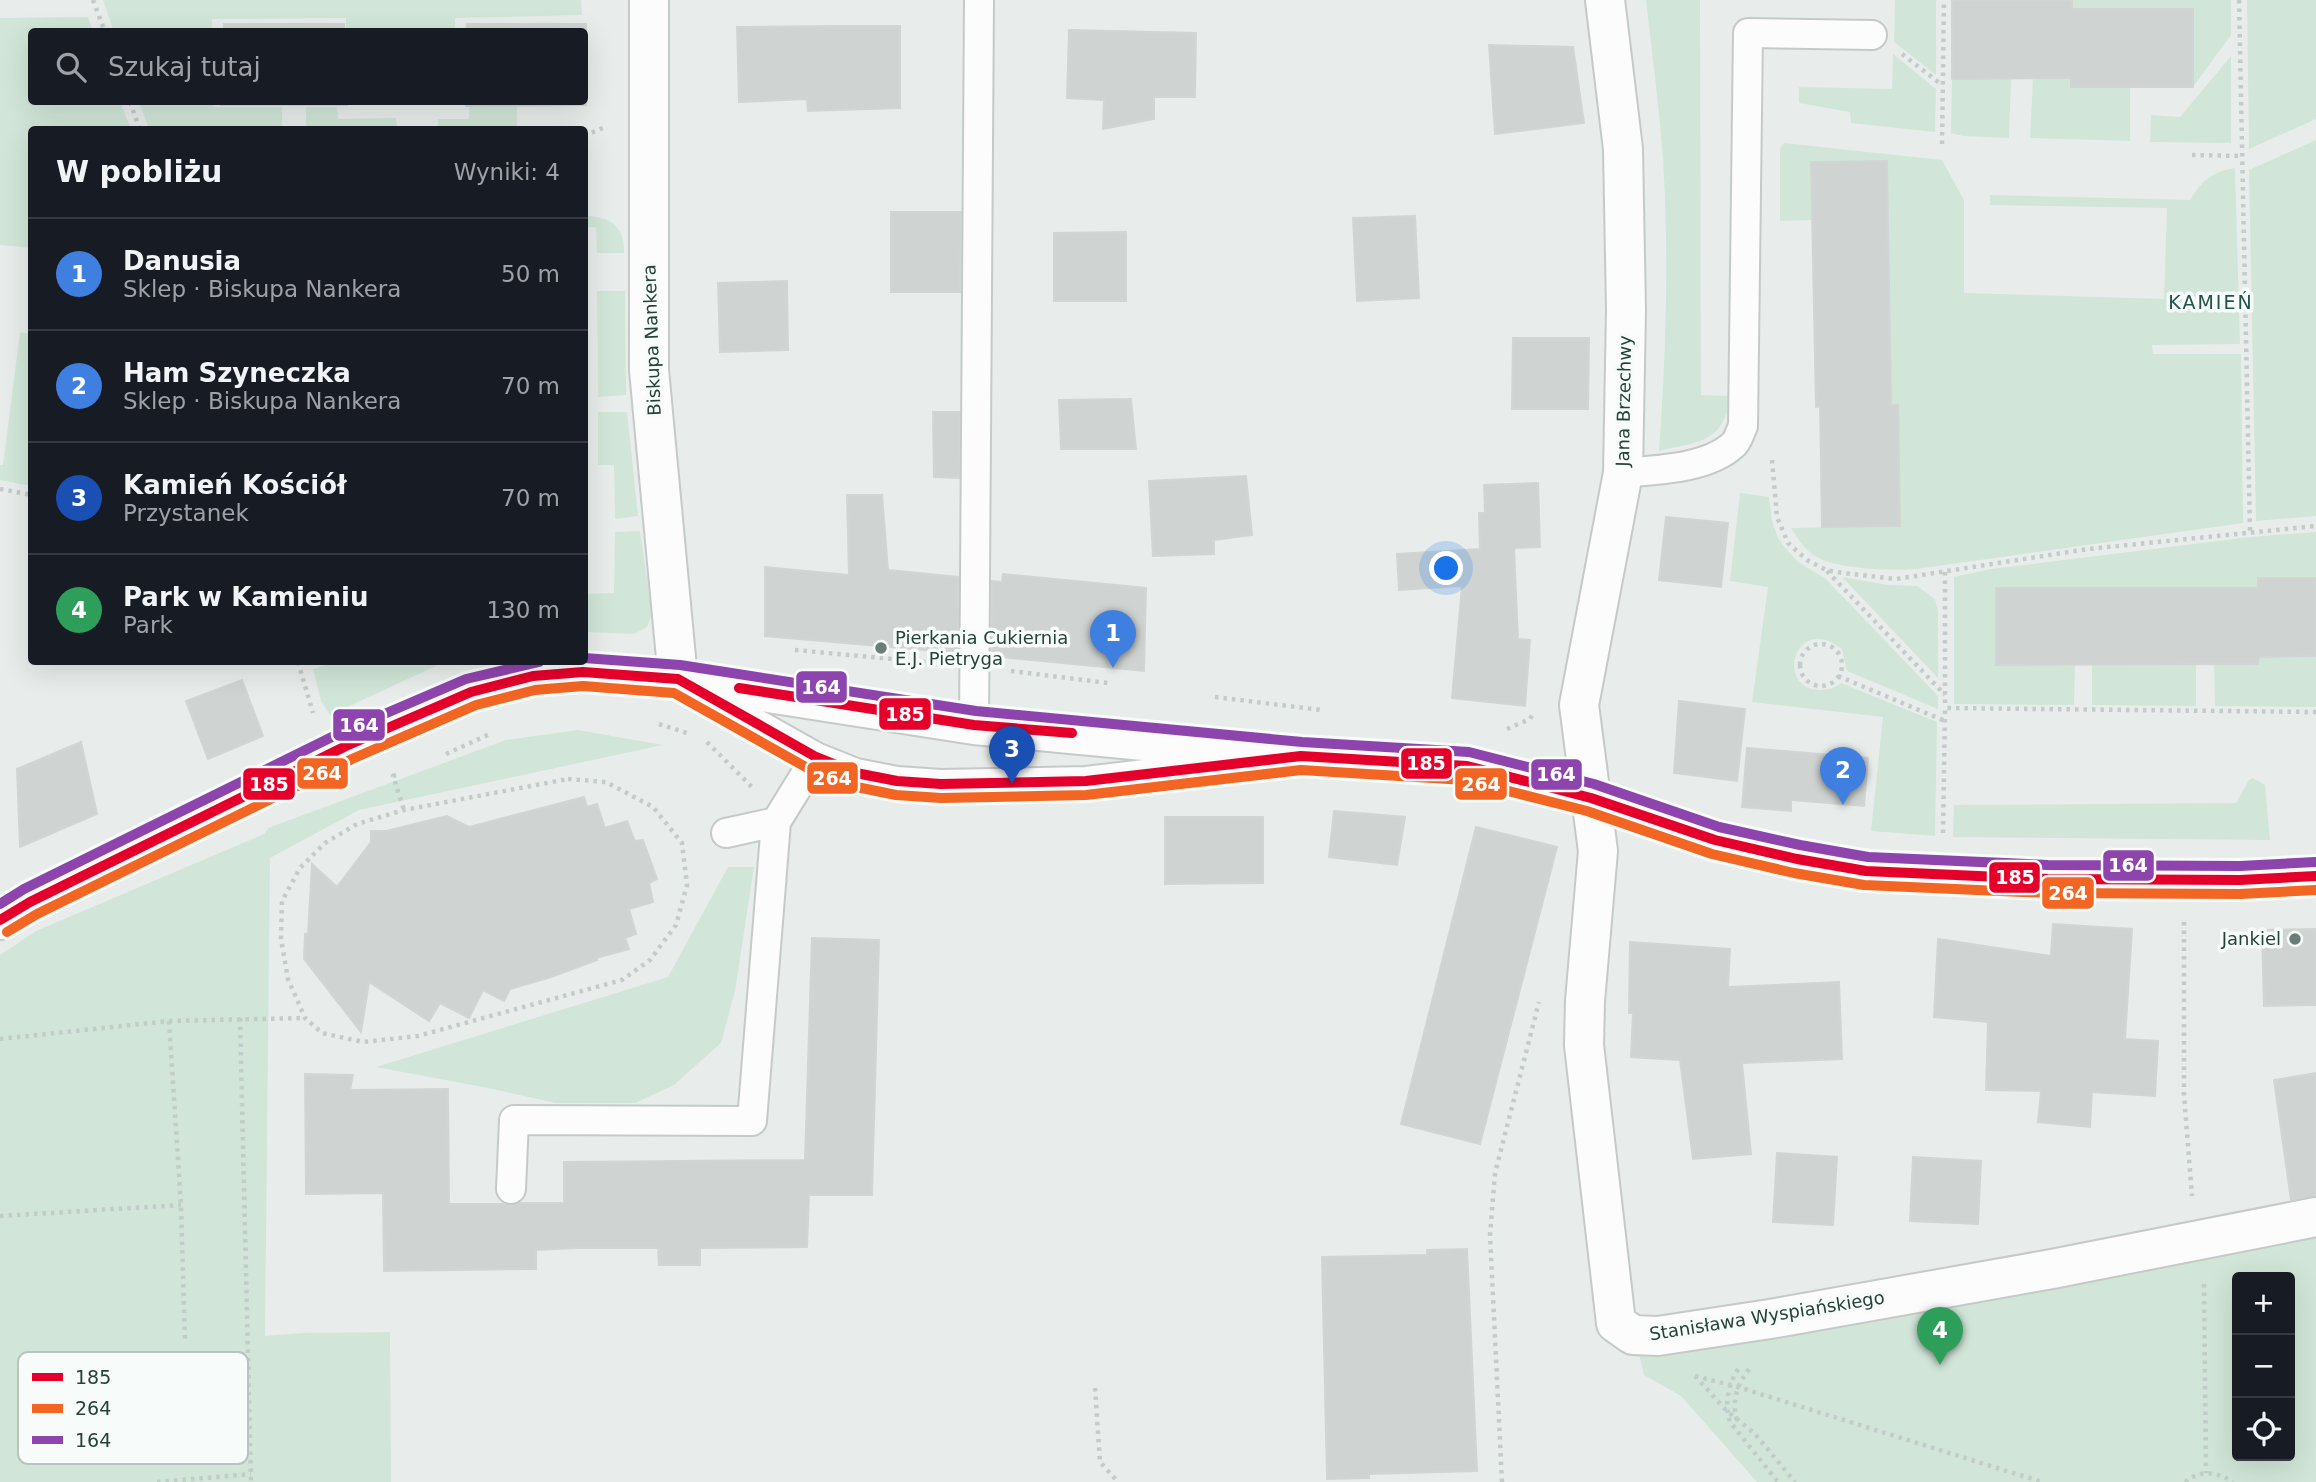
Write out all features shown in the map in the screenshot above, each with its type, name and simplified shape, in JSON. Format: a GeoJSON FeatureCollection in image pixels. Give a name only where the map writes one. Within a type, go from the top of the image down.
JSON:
{"type":"FeatureCollection","features":[{"type":"Feature","properties":{"kind":"street","name":"Biskupa Nankera"},"geometry":{"type":"LineString","coordinates":[[649,0],[649,370],[678,679]]}},
{"type":"Feature","properties":{"kind":"street","name":"Jana Brzechwy"},"geometry":{"type":"LineString","coordinates":[[1591,799],[1579,705],[1623,473],[1626,310],[1623,149],[1605,0]]}},
{"type":"Feature","properties":{"kind":"street"},"geometry":{"type":"LineString","coordinates":[[0,920],[30,902],[346,746],[471,692],[533,676],[583,672],[678,679],[974,725],[1301,755],[1466,766],[1591,799],[1715,840],[1797,859],[1866,871],[2048,879],[2241,880],[2316,876]]}},
{"type":"Feature","properties":{"kind":"street","name":"Stanisława Wyspiańskiego"},"geometry":{"type":"LineString","coordinates":[[1591,799],[1598,851],[1585,1001],[1584,1045],[1616,1323],[1633,1335],[1658,1336],[1797,1314],[2316,1217]]}},
{"type":"Feature","properties":{"kind":"lane"},"geometry":{"type":"LineString","coordinates":[[974,725],[979,0]]}},
{"type":"Feature","properties":{"kind":"lane"},"geometry":{"type":"LineString","coordinates":[[1623,473],[1684,467],[1715,456],[1734,444],[1743,426],[1748,33],[1872,35]]}},
{"type":"Feature","properties":{"kind":"lane"},"geometry":{"type":"LineString","coordinates":[[678,679],[816,757],[856,773],[897,781],[1012,784],[1086,781],[1301,755]]}},
{"type":"Feature","properties":{"kind":"lane"},"geometry":{"type":"LineString","coordinates":[[511,1189],[514,1120],[752,1121],[782,812],[816,757]]}},
{"type":"Feature","properties":{"kind":"lane"},"geometry":{"type":"LineString","coordinates":[[726,833],[782,812]]}},
{"type":"Feature","properties":{"kind":"path"},"geometry":{"type":"LineString","coordinates":[[93,0],[104,28]]}},
{"type":"Feature","properties":{"kind":"path"},"geometry":{"type":"LineString","coordinates":[[1942,144],[1944,0]]}},
{"type":"Feature","properties":{"kind":"path"},"geometry":{"type":"LineString","coordinates":[[2239,0],[2250,531]]}},
{"type":"Feature","properties":{"kind":"path"},"geometry":{"type":"LineString","coordinates":[[1872,35],[1943,85]]}},
{"type":"Feature","properties":{"kind":"path"},"geometry":{"type":"LineString","coordinates":[[131,105],[139,126]]}},
{"type":"Feature","properties":{"kind":"path"},"geometry":{"type":"LineString","coordinates":[[2192,155],[2242,156]]}},
{"type":"Feature","properties":{"kind":"path"},"geometry":{"type":"LineString","coordinates":[[1772,451],[1777,517],[1788,543],[1807,560],[1826,570],[1945,695]]}},
{"type":"Feature","properties":{"kind":"path"},"geometry":{"type":"LineString","coordinates":[[0,489],[28,494]]}},
{"type":"Feature","properties":{"kind":"path"},"geometry":{"type":"LineString","coordinates":[[1826,570],[1896,579],[2088,549],[2316,526]]}},
{"type":"Feature","properties":{"kind":"path"},"geometry":{"type":"LineString","coordinates":[[1943,834],[1945,572]]}},
{"type":"Feature","properties":{"kind":"path"},"geometry":{"type":"LineString","coordinates":[[1815,644],[1829,645],[1840,655],[1842,662],[1838,676],[1828,685],[1809,682],[1800,672],[1803,652],[1815,644]]}},
{"type":"Feature","properties":{"kind":"path"},"geometry":{"type":"LineString","coordinates":[[782,648],[1108,683]]}},
{"type":"Feature","properties":{"kind":"path"},"geometry":{"type":"LineString","coordinates":[[299,665],[314,714]]}},
{"type":"Feature","properties":{"kind":"path"},"geometry":{"type":"LineString","coordinates":[[1838,676],[1945,721]]}},
{"type":"Feature","properties":{"kind":"path"},"geometry":{"type":"LineString","coordinates":[[1945,708],[2316,712]]}},
{"type":"Feature","properties":{"kind":"path"},"geometry":{"type":"LineString","coordinates":[[652,722],[694,735]]}},
{"type":"Feature","properties":{"kind":"path"},"geometry":{"type":"LineString","coordinates":[[442,756],[491,736],[495,724]]}},
{"type":"Feature","properties":{"kind":"path"},"geometry":{"type":"LineString","coordinates":[[703,738],[745,781],[782,812]]}},
{"type":"Feature","properties":{"kind":"path"},"geometry":{"type":"LineString","coordinates":[[404,810],[393,776],[406,771]]}},
{"type":"Feature","properties":{"kind":"path"},"geometry":{"type":"LineString","coordinates":[[568,779],[606,782],[653,807],[682,843],[687,886],[676,925],[650,960],[622,980],[418,1036],[363,1042],[322,1033],[304,1018],[288,979],[281,939],[282,901],[300,868],[325,844],[357,824],[404,810],[568,779]]}},
{"type":"Feature","properties":{"kind":"path"},"geometry":{"type":"LineString","coordinates":[[2184,912],[2183,1095],[2204,1275],[2206,1472]]}},
{"type":"Feature","properties":{"kind":"path"},"geometry":{"type":"LineString","coordinates":[[1502,1482],[1490,1235],[1495,1173],[1540,998]]}},
{"type":"Feature","properties":{"kind":"path"},"geometry":{"type":"LineString","coordinates":[[240,1018],[251,1482]]}},
{"type":"Feature","properties":{"kind":"path"},"geometry":{"type":"LineString","coordinates":[[0,1039],[169,1021],[304,1018]]}},
{"type":"Feature","properties":{"kind":"path"},"geometry":{"type":"LineString","coordinates":[[169,1021],[181,1205],[185,1342]]}},
{"type":"Feature","properties":{"kind":"path"},"geometry":{"type":"LineString","coordinates":[[0,1216],[181,1205]]}},
{"type":"Feature","properties":{"kind":"path"},"geometry":{"type":"LineString","coordinates":[[1695,1376],[2042,1482]]}},
{"type":"Feature","properties":{"kind":"path"},"geometry":{"type":"LineString","coordinates":[[1730,1385],[1726,1410],[1730,1422],[1778,1482]]}},
{"type":"Feature","properties":{"kind":"path"},"geometry":{"type":"LineString","coordinates":[[1095,1388],[1100,1462],[1118,1482]]}},
{"type":"Feature","properties":{"kind":"path"},"geometry":{"type":"LineString","coordinates":[[1726,1410],[1755,1434],[1795,1482]]}},
{"type":"Feature","properties":{"kind":"path"},"geometry":{"type":"LineString","coordinates":[[2185,1482],[2192,1476],[2206,1472],[2220,1474],[2233,1482]]}},
{"type":"Feature","properties":{"kind":"path"},"geometry":{"type":"LineString","coordinates":[[157,1482],[251,1474]]}},
{"type":"Feature","properties":{"kind":"green space"},"geometry":{"type":"Polygon","coordinates":[[[103,0],[581,0],[582,15],[455,18],[455,28],[346,28],[346,18],[212,19],[212,28],[113,28],[103,0]]]}},
{"type":"Feature","properties":{"kind":"green space"},"geometry":{"type":"Polygon","coordinates":[[[1646,0],[1700,0],[1701,395],[1730,396],[1727,412],[1715,432],[1697,442],[1659,451],[1665,342],[1665,195],[1646,0]]]}},
{"type":"Feature","properties":{"kind":"green space"},"geometry":{"type":"Polygon","coordinates":[[[1895,0],[1936,0],[1936,75],[1894,42],[1895,0]]]}},
{"type":"Feature","properties":{"kind":"green space"},"geometry":{"type":"Polygon","coordinates":[[[2072,0],[2231,0],[2231,35],[2193,87],[2192,9],[2072,9],[2072,0]]]}},
{"type":"Feature","properties":{"kind":"green space"},"geometry":{"type":"Polygon","coordinates":[[[2247,0],[2316,0],[2316,119],[2249,149],[2247,0]]]}},
{"type":"Feature","properties":{"kind":"green space"},"geometry":{"type":"Polygon","coordinates":[[[88,17],[92,28],[28,28],[28,105],[121,105],[130,126],[28,126],[28,248],[0,245],[0,18],[88,17]]]}},
{"type":"Feature","properties":{"kind":"green space"},"geometry":{"type":"Polygon","coordinates":[[[1893,54],[1936,89],[1935,132],[1851,123],[1850,112],[1799,103],[1799,87],[1892,89],[1893,54]]]}},
{"type":"Feature","properties":{"kind":"green space"},"geometry":{"type":"Polygon","coordinates":[[[2231,56],[2231,143],[2150,142],[2151,115],[2180,117],[2231,56]]]}},
{"type":"Feature","properties":{"kind":"green space"},"geometry":{"type":"Polygon","coordinates":[[[2011,78],[2009,138],[1951,133],[1952,79],[2011,78]]]}},
{"type":"Feature","properties":{"kind":"green space"},"geometry":{"type":"Polygon","coordinates":[[[2033,78],[2071,78],[2071,87],[2130,87],[2130,141],[2030,138],[2033,78]]]}},
{"type":"Feature","properties":{"kind":"green space"},"geometry":{"type":"Polygon","coordinates":[[[140,105],[282,107],[282,126],[148,126],[140,105]]]}},
{"type":"Feature","properties":{"kind":"green space"},"geometry":{"type":"Polygon","coordinates":[[[469,105],[517,105],[517,126],[438,126],[438,119],[469,119],[469,105]]]}},
{"type":"Feature","properties":{"kind":"green space"},"geometry":{"type":"Polygon","coordinates":[[[306,107],[337,107],[338,119],[396,118],[397,126],[306,126],[306,107]]]}},
{"type":"Feature","properties":{"kind":"green space"},"geometry":{"type":"Polygon","coordinates":[[[2316,140],[2316,516],[2256,521],[2249,170],[2316,140]]]}},
{"type":"Feature","properties":{"kind":"green space"},"geometry":{"type":"Polygon","coordinates":[[[1784,143],[1942,160],[1964,200],[1964,293],[2164,299],[2167,208],[1990,205],[1990,195],[2190,200],[2208,178],[2235,168],[2240,344],[2152,345],[2153,354],[2241,354],[2243,523],[1916,569],[1850,567],[1826,561],[1809,551],[1791,528],[1900,526],[1898,405],[1891,405],[1812,220],[1780,221],[1780,149],[1784,143]]]}},
{"type":"Feature","properties":{"kind":"green space"},"geometry":{"type":"Polygon","coordinates":[[[588,216],[614,224],[622,236],[624,253],[597,253],[596,227],[588,227],[588,216]]]}},
{"type":"Feature","properties":{"kind":"green space"},"geometry":{"type":"Polygon","coordinates":[[[597,291],[625,291],[626,395],[598,397],[597,291]]]}},
{"type":"Feature","properties":{"kind":"green space"},"geometry":{"type":"Polygon","coordinates":[[[20,332],[28,333],[28,485],[0,480],[0,465],[3,465],[20,332]]]}},
{"type":"Feature","properties":{"kind":"green space"},"geometry":{"type":"Polygon","coordinates":[[[598,412],[627,412],[638,516],[615,519],[614,465],[598,465],[598,412]]]}},
{"type":"Feature","properties":{"kind":"green space"},"geometry":{"type":"Polygon","coordinates":[[[1740,493],[1769,497],[1772,521],[1778,538],[1786,549],[1798,562],[1826,579],[1938,696],[1938,709],[1847,671],[1842,649],[1826,640],[1812,640],[1802,645],[1796,655],[1794,667],[1797,678],[1806,686],[1823,690],[1841,683],[1937,722],[1935,836],[1871,831],[1883,717],[1752,702],[1768,587],[1730,581],[1740,493]]]}},
{"type":"Feature","properties":{"kind":"green space"},"geometry":{"type":"Polygon","coordinates":[[[640,531],[652,614],[647,627],[634,634],[588,632],[588,594],[614,593],[615,532],[640,531]]]}},
{"type":"Feature","properties":{"kind":"green space"},"geometry":{"type":"Polygon","coordinates":[[[2316,532],[2316,578],[2258,579],[2258,588],[1996,589],[2075,665],[2074,705],[1954,704],[1954,577],[1991,569],[2250,537],[2316,532]]]}},
{"type":"Feature","properties":{"kind":"green space"},"geometry":{"type":"Polygon","coordinates":[[[1842,577],[1888,585],[1917,586],[1935,599],[1938,611],[1938,678],[1842,577]]]}},
{"type":"Feature","properties":{"kind":"green space"},"geometry":{"type":"Polygon","coordinates":[[[2316,656],[2316,707],[2215,706],[2214,664],[2258,664],[2259,657],[2316,656]]]}},
{"type":"Feature","properties":{"kind":"green space"},"geometry":{"type":"Polygon","coordinates":[[[2196,664],[2196,706],[2092,705],[2092,665],[2196,664]]]}},
{"type":"Feature","properties":{"kind":"green space"},"geometry":{"type":"Polygon","coordinates":[[[327,665],[436,665],[330,715],[321,701],[313,669],[327,665]]]}},
{"type":"Feature","properties":{"kind":"green space"},"geometry":{"type":"Polygon","coordinates":[[[578,730],[663,745],[359,810],[270,858],[265,1336],[390,1332],[391,1482],[0,1482],[0,955],[36,931],[264,834],[268,828],[506,740],[578,730]]]}},
{"type":"Feature","properties":{"kind":"green space"},"geometry":{"type":"Polygon","coordinates":[[[2253,778],[2265,785],[2270,840],[1953,837],[1954,805],[2236,803],[2249,780],[2253,778]]]}},
{"type":"Feature","properties":{"kind":"green space"},"geometry":{"type":"Polygon","coordinates":[[[728,867],[754,867],[735,991],[721,1043],[674,1085],[635,1103],[556,1103],[376,1067],[668,977],[728,867]]]}},
{"type":"Feature","properties":{"kind":"green space"},"geometry":{"type":"Polygon","coordinates":[[[2316,1231],[2316,1482],[1757,1482],[1681,1396],[1644,1375],[1639,1354],[2316,1231]]]}},
{"type":"Feature","properties":{"kind":"building"},"geometry":{"type":"Polygon","coordinates":[[[1952,0],[2072,0],[2072,9],[2193,9],[2193,87],[2071,87],[2071,78],[1952,79],[1952,0]]]}},
{"type":"Feature","properties":{"kind":"building"},"geometry":{"type":"Polygon","coordinates":[[[224,24],[344,24],[344,28],[224,28],[224,24]]]}},
{"type":"Feature","properties":{"kind":"building"},"geometry":{"type":"Polygon","coordinates":[[[467,24],[586,24],[586,28],[466,28],[467,24]]]}},
{"type":"Feature","properties":{"kind":"building"},"geometry":{"type":"Polygon","coordinates":[[[900,26],[900,108],[808,111],[807,99],[739,102],[737,27],[900,26]]]}},
{"type":"Feature","properties":{"kind":"building"},"geometry":{"type":"Polygon","coordinates":[[[1069,30],[1196,33],[1195,97],[1154,97],[1154,119],[1103,129],[1104,100],[1067,98],[1069,30]]]}},
{"type":"Feature","properties":{"kind":"building"},"geometry":{"type":"Polygon","coordinates":[[[1489,45],[1573,47],[1584,123],[1495,134],[1489,45]]]}},
{"type":"Feature","properties":{"kind":"building"},"geometry":{"type":"Polygon","coordinates":[[[466,105],[586,105],[466,106],[466,105]]]}},
{"type":"Feature","properties":{"kind":"building"},"geometry":{"type":"Polygon","coordinates":[[[1887,161],[1891,405],[1898,405],[1900,526],[1822,527],[1820,406],[1816,407],[1811,162],[1887,161]]]}},
{"type":"Feature","properties":{"kind":"building"},"geometry":{"type":"Polygon","coordinates":[[[891,212],[961,212],[960,292],[891,292],[891,212]]]}},
{"type":"Feature","properties":{"kind":"building"},"geometry":{"type":"Polygon","coordinates":[[[1415,216],[1419,298],[1357,301],[1353,218],[1415,216]]]}},
{"type":"Feature","properties":{"kind":"building"},"geometry":{"type":"Polygon","coordinates":[[[1126,232],[1126,301],[1054,301],[1054,233],[1126,232]]]}},
{"type":"Feature","properties":{"kind":"building"},"geometry":{"type":"Polygon","coordinates":[[[787,281],[788,350],[720,352],[718,283],[787,281]]]}},
{"type":"Feature","properties":{"kind":"building"},"geometry":{"type":"Polygon","coordinates":[[[1513,338],[1589,338],[1588,409],[1512,409],[1513,338]]]}},
{"type":"Feature","properties":{"kind":"building"},"geometry":{"type":"Polygon","coordinates":[[[1131,399],[1136,449],[1061,449],[1059,400],[1131,399]]]}},
{"type":"Feature","properties":{"kind":"building"},"geometry":{"type":"Polygon","coordinates":[[[933,412],[960,412],[959,478],[934,477],[933,412]]]}},
{"type":"Feature","properties":{"kind":"building"},"geometry":{"type":"Polygon","coordinates":[[[1246,476],[1252,535],[1214,540],[1214,554],[1153,556],[1149,481],[1246,476]]]}},
{"type":"Feature","properties":{"kind":"building"},"geometry":{"type":"Polygon","coordinates":[[[1538,483],[1540,547],[1514,548],[1518,639],[1530,640],[1525,706],[1452,698],[1462,586],[1399,590],[1397,554],[1480,549],[1479,513],[1485,513],[1484,485],[1538,483]]]}},
{"type":"Feature","properties":{"kind":"building"},"geometry":{"type":"Polygon","coordinates":[[[847,495],[882,495],[888,570],[958,577],[958,653],[765,636],[765,567],[849,575],[847,495]]]}},
{"type":"Feature","properties":{"kind":"building"},"geometry":{"type":"Polygon","coordinates":[[[1666,517],[1728,523],[1721,587],[1659,580],[1666,517]]]}},
{"type":"Feature","properties":{"kind":"building"},"geometry":{"type":"Polygon","coordinates":[[[1003,574],[1146,588],[1144,671],[991,656],[992,581],[1002,582],[1003,574]]]}},
{"type":"Feature","properties":{"kind":"building"},"geometry":{"type":"Polygon","coordinates":[[[2258,578],[2316,578],[2316,656],[2259,657],[2258,664],[1996,665],[1996,588],[2258,588],[2258,578]]]}},
{"type":"Feature","properties":{"kind":"building"},"geometry":{"type":"Polygon","coordinates":[[[242,680],[263,736],[208,759],[186,701],[242,680]]]}},
{"type":"Feature","properties":{"kind":"building"},"geometry":{"type":"Polygon","coordinates":[[[1679,701],[1745,709],[1737,781],[1674,773],[1679,701]]]}},
{"type":"Feature","properties":{"kind":"building"},"geometry":{"type":"Polygon","coordinates":[[[81,742],[97,814],[20,847],[17,769],[81,742]]]}},
{"type":"Feature","properties":{"kind":"building"},"geometry":{"type":"Polygon","coordinates":[[[1747,748],[1868,758],[1864,806],[1791,800],[1791,811],[1742,807],[1747,748]]]}},
{"type":"Feature","properties":{"kind":"building"},"geometry":{"type":"Polygon","coordinates":[[[584,797],[587,807],[597,804],[605,828],[627,821],[635,841],[643,840],[657,879],[649,883],[653,902],[629,909],[636,934],[625,938],[629,949],[510,989],[504,1001],[483,990],[469,1018],[440,1003],[429,1021],[369,982],[361,1032],[304,959],[312,864],[337,887],[371,842],[371,831],[386,831],[447,816],[469,827],[584,797]]]}},
{"type":"Feature","properties":{"kind":"building"},"geometry":{"type":"Polygon","coordinates":[[[1334,811],[1405,817],[1397,865],[1329,857],[1334,811]]]}},
{"type":"Feature","properties":{"kind":"building"},"geometry":{"type":"Polygon","coordinates":[[[1165,817],[1263,817],[1263,883],[1165,884],[1165,817]]]}},
{"type":"Feature","properties":{"kind":"building"},"geometry":{"type":"Polygon","coordinates":[[[1476,827],[1557,847],[1480,1144],[1401,1124],[1476,827]]]}},
{"type":"Feature","properties":{"kind":"building"},"geometry":{"type":"Polygon","coordinates":[[[2053,924],[2132,929],[2125,1039],[2158,1041],[2155,1096],[2092,1092],[2090,1127],[2038,1122],[2041,1091],[1986,1090],[1988,1022],[1934,1017],[1938,939],[2051,956],[2053,924]]]}},
{"type":"Feature","properties":{"kind":"building"},"geometry":{"type":"Polygon","coordinates":[[[2316,929],[2316,1005],[2264,1006],[2262,930],[2316,929]]]}},
{"type":"Feature","properties":{"kind":"building"},"geometry":{"type":"Polygon","coordinates":[[[812,938],[879,940],[872,1195],[809,1195],[807,1247],[700,1248],[700,1265],[659,1265],[658,1248],[536,1250],[536,1269],[384,1271],[383,1193],[306,1194],[305,1074],[353,1075],[350,1090],[448,1089],[449,1204],[511,1206],[519,1203],[564,1203],[564,1162],[805,1160],[812,938]]]}},
{"type":"Feature","properties":{"kind":"building"},"geometry":{"type":"Polygon","coordinates":[[[1630,942],[1730,949],[1728,987],[1839,982],[1842,1059],[1742,1063],[1751,1154],[1693,1159],[1680,1060],[1631,1057],[1633,1013],[1629,1013],[1630,942]]]}},
{"type":"Feature","properties":{"kind":"building"},"geometry":{"type":"Polygon","coordinates":[[[2316,1073],[2316,1196],[2291,1200],[2274,1080],[2316,1073]]]}},
{"type":"Feature","properties":{"kind":"building"},"geometry":{"type":"Polygon","coordinates":[[[1777,1153],[1837,1157],[1833,1225],[1773,1222],[1777,1153]]]}},
{"type":"Feature","properties":{"kind":"building"},"geometry":{"type":"Polygon","coordinates":[[[1913,1157],[1981,1161],[1978,1224],[1910,1221],[1913,1157]]]}},
{"type":"Feature","properties":{"kind":"building"},"geometry":{"type":"Polygon","coordinates":[[[1467,1249],[1477,1471],[1369,1474],[1369,1478],[1327,1479],[1322,1257],[1427,1255],[1427,1250],[1467,1249]]]}},
{"type":"Feature","properties":{"kind":"transit line","name":"164"},"geometry":{"type":"LineString","coordinates":[[588,658],[680,665],[976,711],[1302,742],[1469,752],[1594,784],[1719,827],[1868,857],[2048,865],[2240,866],[2315,862]]}},
{"type":"Feature","properties":{"kind":"transit line","name":"164"},"geometry":{"type":"LineString","coordinates":[[0,904],[24,889],[340,733],[466,679],[526,665]]}},
{"type":"Feature","properties":{"kind":"transit line","name":"185"},"geometry":{"type":"LineString","coordinates":[[0,920],[30,902],[346,746],[471,692],[533,676],[583,672],[678,679],[816,757],[856,773],[897,781],[941,784],[1086,781],[1301,756],[1467,766],[1591,798],[1715,840],[1797,859],[1866,871],[2048,879],[2240,880],[2316,876]]}},
{"type":"Feature","properties":{"kind":"transit line","name":"264"},"geometry":{"type":"LineString","coordinates":[[7,932],[37,914],[352,759],[476,705],[535,690],[583,686],[674,693],[811,770],[852,786],[896,795],[941,798],[1086,795],[1301,770],[1465,780],[1587,811],[1712,854],[1794,873],[1864,885],[2048,893],[2240,894],[2316,890]]}},
{"type":"Feature","properties":{"kind":"transit line","name":"185"},"geometry":{"type":"LineString","coordinates":[[739,688],[974,725],[1072,733]]}},
{"type":"Feature","properties":{"kind":"place","name":"Pierkania Cukiernia E.J. Pietryga"},"geometry":{"type":"Point","coordinates":[881,648]}},
{"type":"Feature","properties":{"kind":"place","name":"Danusia"},"geometry":{"type":"Point","coordinates":[1113,668]}},
{"type":"Feature","properties":{"kind":"place","name":"Kamień Kościół"},"geometry":{"type":"Point","coordinates":[1012,784]}},
{"type":"Feature","properties":{"kind":"place","name":"Ham Szyneczka"},"geometry":{"type":"Point","coordinates":[1843,805]}},
{"type":"Feature","properties":{"kind":"place","name":"Jankiel"},"geometry":{"type":"Point","coordinates":[2295,939]}},
{"type":"Feature","properties":{"kind":"place","name":"Park w Kamieniu"},"geometry":{"type":"Point","coordinates":[1940,1365]}},
{"type":"Feature","properties":{"kind":"district","name":"KAMIEŃ"},"geometry":{"type":"Point","coordinates":[2211,302]}}]}
